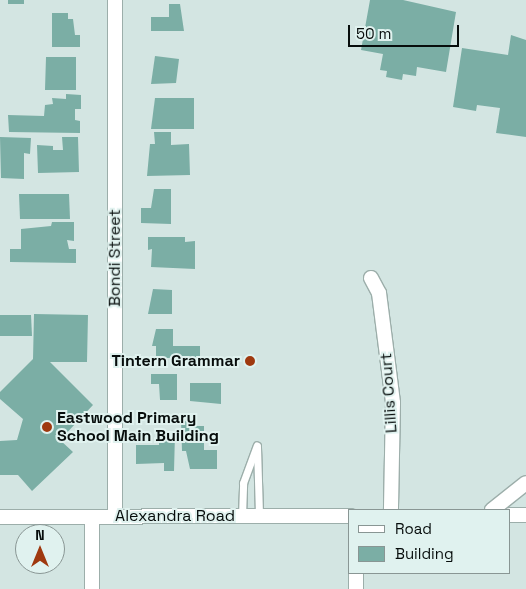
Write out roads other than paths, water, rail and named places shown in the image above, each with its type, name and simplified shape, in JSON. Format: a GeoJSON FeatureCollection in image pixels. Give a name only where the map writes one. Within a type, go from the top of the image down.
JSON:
{"type":"FeatureCollection","features":[{"type":"Feature","properties":{"kind":"street","name":"Bondi Street"},"geometry":{"type":"LineString","coordinates":[[115,0],[115,516]]}},
{"type":"Feature","properties":{"kind":"street","name":"Lillis Court"},"geometry":{"type":"LineString","coordinates":[[371,278],[379,293],[393,402],[392,509]]}},
{"type":"Feature","properties":{"kind":"street"},"geometry":{"type":"LineString","coordinates":[[493,509],[526,483]]}},
{"type":"Feature","properties":{"kind":"street"},"geometry":{"type":"LineString","coordinates":[[511,515],[526,515]]}},
{"type":"Feature","properties":{"kind":"street","name":"Alexandra Road"},"geometry":{"type":"LineString","coordinates":[[0,517],[348,516]]}},
{"type":"Feature","properties":{"kind":"street"},"geometry":{"type":"LineString","coordinates":[[92,517],[92,589]]}},
{"type":"Feature","properties":{"kind":"street"},"geometry":{"type":"LineString","coordinates":[[356,574],[356,589]]}},
{"type":"Feature","properties":{"kind":"lane"},"geometry":{"type":"LineString","coordinates":[[242,516],[243,483],[257,444],[259,516]]}},
{"type":"Feature","properties":{"kind":"place","name":"Tintern Grammar"},"geometry":{"type":"Point","coordinates":[250,361]}},
{"type":"Feature","properties":{"kind":"place","name":"Eastwood Primary School Main Building"},"geometry":{"type":"Point","coordinates":[47,427]}}]}
